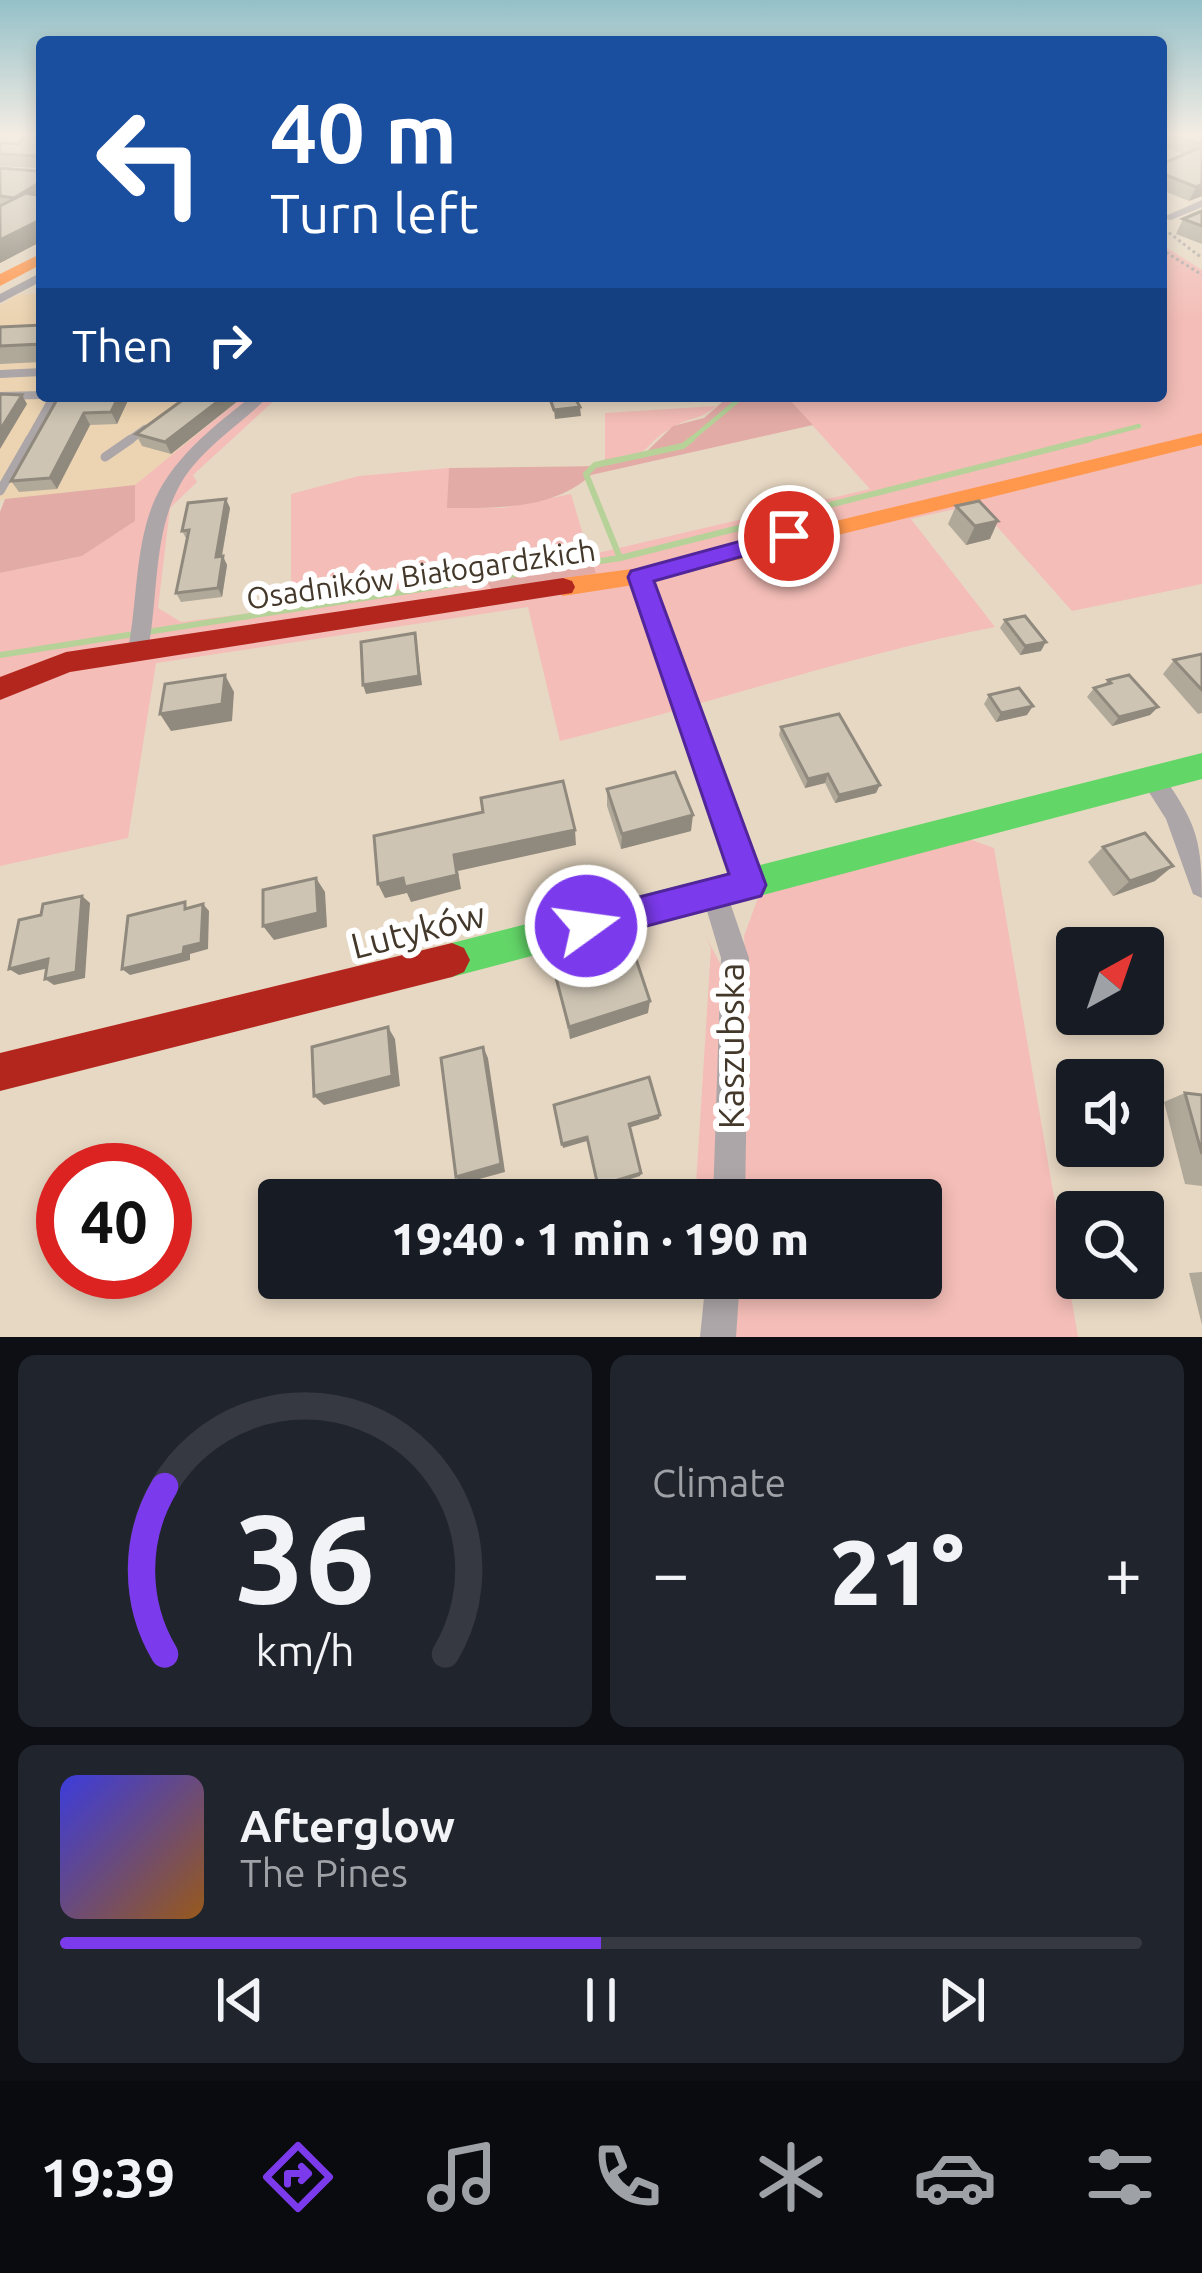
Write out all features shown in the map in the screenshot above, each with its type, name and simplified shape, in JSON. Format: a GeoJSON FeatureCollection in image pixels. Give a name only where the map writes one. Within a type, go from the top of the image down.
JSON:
{"type":"FeatureCollection","features":[{"type":"Feature","properties":{"kind":"street"},"geometry":{"type":"LineString","coordinates":[[1167,220],[1202,203]]}},
{"type":"Feature","properties":{"kind":"street"},"geometry":{"type":"LineString","coordinates":[[0,281],[36,262]]}},
{"type":"Feature","properties":{"kind":"street"},"geometry":{"type":"LineString","coordinates":[[0,299],[36,279]]}},
{"type":"Feature","properties":{"kind":"street"},"geometry":{"type":"LineString","coordinates":[[140,639],[160,508],[176,478],[213,436],[254,402]]}},
{"type":"Feature","properties":{"kind":"street","name":"Osadników Białogardzkich"},"geometry":{"type":"LineString","coordinates":[[0,689],[140,639],[640,577],[789,536],[1202,439]]}},
{"type":"Feature","properties":{"kind":"street"},"geometry":{"type":"LineString","coordinates":[[640,577],[749,885]]}},
{"type":"Feature","properties":{"kind":"street","name":"Lutyków"},"geometry":{"type":"LineString","coordinates":[[0,1072],[715,894],[1202,766]]}},
{"type":"Feature","properties":{"kind":"street"},"geometry":{"type":"LineString","coordinates":[[1152,778],[1177,815],[1202,886]]}},
{"type":"Feature","properties":{"kind":"street","name":"Kaszubska"},"geometry":{"type":"LineString","coordinates":[[715,894],[735,958],[730,1179]]}},
{"type":"Feature","properties":{"kind":"street"},"geometry":{"type":"LineString","coordinates":[[718,1337],[721,1299]]}},
{"type":"Feature","properties":{"kind":"lane"},"geometry":{"type":"LineString","coordinates":[[0,374],[36,372]]}},
{"type":"Feature","properties":{"kind":"lane"},"geometry":{"type":"LineString","coordinates":[[26,396],[36,381]]}},
{"type":"Feature","properties":{"kind":"lane"},"geometry":{"type":"LineString","coordinates":[[0,396],[36,395]]}},
{"type":"Feature","properties":{"kind":"lane"},"geometry":{"type":"LineString","coordinates":[[0,491],[51,402]]}},
{"type":"Feature","properties":{"kind":"lane"},"geometry":{"type":"LineString","coordinates":[[105,457],[157,420]]}},
{"type":"Feature","properties":{"kind":"path"},"geometry":{"type":"LineString","coordinates":[[1167,234],[1202,258]]}},
{"type":"Feature","properties":{"kind":"path"},"geometry":{"type":"LineString","coordinates":[[1167,253],[1202,275]]}},
{"type":"Feature","properties":{"kind":"shaded area"},"geometry":{"type":"Polygon","coordinates":[[[1167,248],[1202,270],[1202,584],[1072,611],[977,504],[911,519],[995,627],[885,652],[560,741],[528,607],[156,663],[128,838],[0,866],[0,573],[82,556],[135,521],[135,485],[237,402],[272,402],[193,475],[197,482],[170,508],[158,608],[181,622],[291,608],[291,494],[359,476],[449,468],[448,508],[503,508],[571,494],[589,555],[870,489],[791,402],[1167,402],[1167,248]]]}},
{"type":"Feature","properties":{"kind":"shaded area"},"geometry":{"type":"Polygon","coordinates":[[[36,294],[36,402],[237,402],[135,485],[0,500],[0,305],[18,295],[36,294]]]}},
{"type":"Feature","properties":{"kind":"shaded area"},"geometry":{"type":"Polygon","coordinates":[[[722,402],[792,402],[813,425],[591,475],[542,501],[447,508],[449,468],[604,466],[605,459],[642,456],[673,426],[704,418],[722,402]]]}},
{"type":"Feature","properties":{"kind":"shaded area"},"geometry":{"type":"Polygon","coordinates":[[[716,406],[673,427],[640,453],[605,459],[605,413],[716,406]]]}},
{"type":"Feature","properties":{"kind":"shaded area"},"geometry":{"type":"Polygon","coordinates":[[[135,485],[135,521],[82,556],[0,573],[0,512],[5,499],[135,485]]]}},
{"type":"Feature","properties":{"kind":"shaded area"},"geometry":{"type":"Polygon","coordinates":[[[586,548],[596,573],[494,593],[479,570],[497,553],[586,548]]]}},
{"type":"Feature","properties":{"kind":"shaded area"},"geometry":{"type":"Polygon","coordinates":[[[966,838],[994,848],[1056,1209],[1056,1299],[1071,1299],[1078,1337],[735,1337],[736,1299],[942,1299],[942,1179],[741,1179],[748,1012],[744,936],[759,895],[966,838]]]}},
{"type":"Feature","properties":{"kind":"shaded area"},"geometry":{"type":"Polygon","coordinates":[[[705,935],[722,967],[716,1179],[696,1179],[711,948],[705,935]]]}},
{"type":"Feature","properties":{"kind":"building"},"geometry":{"type":"Polygon","coordinates":[[[19,196],[36,196],[36,222],[0,240],[0,206],[19,196]]]}},
{"type":"Feature","properties":{"kind":"building"},"geometry":{"type":"Polygon","coordinates":[[[1202,211],[1202,226],[1183,219],[1202,211]]]}},
{"type":"Feature","properties":{"kind":"building"},"geometry":{"type":"Polygon","coordinates":[[[36,325],[36,344],[0,346],[0,327],[36,325]]]}},
{"type":"Feature","properties":{"kind":"building"},"geometry":{"type":"Polygon","coordinates":[[[0,394],[22,395],[0,430],[0,394]]]}},
{"type":"Feature","properties":{"kind":"building"},"geometry":{"type":"Polygon","coordinates":[[[56,402],[116,402],[111,412],[84,413],[50,478],[11,481],[56,402]]]}},
{"type":"Feature","properties":{"kind":"building"},"geometry":{"type":"Polygon","coordinates":[[[180,402],[217,402],[165,442],[136,434],[180,402]]]}},
{"type":"Feature","properties":{"kind":"building"},"geometry":{"type":"Polygon","coordinates":[[[551,402],[577,402],[580,407],[554,410],[551,402]]]}},
{"type":"Feature","properties":{"kind":"building"},"geometry":{"type":"Polygon","coordinates":[[[226,499],[216,557],[223,556],[218,588],[176,593],[189,530],[182,531],[188,503],[226,499]]]}},
{"type":"Feature","properties":{"kind":"building"},"geometry":{"type":"Polygon","coordinates":[[[979,501],[998,521],[975,526],[956,506],[979,501]]]}},
{"type":"Feature","properties":{"kind":"building"},"geometry":{"type":"Polygon","coordinates":[[[1025,616],[1046,642],[1025,646],[1005,620],[1025,616]]]}},
{"type":"Feature","properties":{"kind":"building"},"geometry":{"type":"Polygon","coordinates":[[[415,633],[419,676],[363,685],[361,642],[415,633]]]}},
{"type":"Feature","properties":{"kind":"building"},"geometry":{"type":"Polygon","coordinates":[[[1202,654],[1202,690],[1174,660],[1202,654]]]}},
{"type":"Feature","properties":{"kind":"building"},"geometry":{"type":"Polygon","coordinates":[[[225,675],[222,704],[160,714],[165,684],[225,675]]]}},
{"type":"Feature","properties":{"kind":"building"},"geometry":{"type":"Polygon","coordinates":[[[1129,675],[1158,707],[1119,717],[1094,688],[1129,675]]]}},
{"type":"Feature","properties":{"kind":"building"},"geometry":{"type":"Polygon","coordinates":[[[1019,688],[1033,706],[1001,713],[989,695],[1019,688]]]}},
{"type":"Feature","properties":{"kind":"building"},"geometry":{"type":"Polygon","coordinates":[[[839,714],[880,785],[839,795],[828,774],[808,779],[781,727],[839,714]]]}},
{"type":"Feature","properties":{"kind":"building"},"geometry":{"type":"Polygon","coordinates":[[[675,772],[693,815],[622,834],[607,789],[675,772]]]}},
{"type":"Feature","properties":{"kind":"building"},"geometry":{"type":"Polygon","coordinates":[[[563,781],[575,830],[454,855],[457,875],[405,887],[403,878],[378,884],[374,836],[483,812],[481,798],[563,781]]]}},
{"type":"Feature","properties":{"kind":"building"},"geometry":{"type":"Polygon","coordinates":[[[1145,833],[1173,866],[1130,881],[1103,847],[1145,833]]]}},
{"type":"Feature","properties":{"kind":"building"},"geometry":{"type":"Polygon","coordinates":[[[316,878],[318,913],[263,926],[263,890],[316,878]]]}},
{"type":"Feature","properties":{"kind":"building"},"geometry":{"type":"Polygon","coordinates":[[[82,896],[76,972],[45,979],[48,959],[9,969],[19,920],[41,915],[43,904],[82,896]]]}},
{"type":"Feature","properties":{"kind":"building"},"geometry":{"type":"Polygon","coordinates":[[[185,902],[185,909],[203,904],[201,943],[184,947],[183,954],[122,969],[128,916],[185,902]]]}},
{"type":"Feature","properties":{"kind":"building"},"geometry":{"type":"Polygon","coordinates":[[[633,950],[650,1001],[569,1027],[555,974],[633,950]]]}},
{"type":"Feature","properties":{"kind":"building"},"geometry":{"type":"Polygon","coordinates":[[[388,1027],[392,1076],[314,1096],[312,1047],[388,1027]]]}},
{"type":"Feature","properties":{"kind":"building"},"geometry":{"type":"Polygon","coordinates":[[[483,1047],[501,1164],[456,1177],[441,1058],[483,1047]]]}},
{"type":"Feature","properties":{"kind":"building"},"geometry":{"type":"Polygon","coordinates":[[[649,1077],[660,1115],[629,1124],[641,1173],[596,1179],[587,1137],[562,1144],[554,1105],[649,1077]]]}},
{"type":"Feature","properties":{"kind":"building"},"geometry":{"type":"Polygon","coordinates":[[[1185,1093],[1202,1095],[1202,1154],[1185,1093]]]}},
{"type":"Feature","properties":{"kind":"waterway"},"geometry":{"type":"LineString","coordinates":[[688,442],[736,402]]}},
{"type":"Feature","properties":{"kind":"waterway"},"geometry":{"type":"LineString","coordinates":[[1078,442],[1139,426]]}},
{"type":"Feature","properties":{"kind":"waterway"},"geometry":{"type":"LineString","coordinates":[[620,558],[586,474],[595,465],[683,446],[692,439]]}},
{"type":"Feature","properties":{"kind":"waterway"},"geometry":{"type":"LineString","coordinates":[[620,558],[1090,439]]}},
{"type":"Feature","properties":{"kind":"waterway"},"geometry":{"type":"LineString","coordinates":[[0,655],[620,558]]}},
{"type":"Feature","properties":{"kind":"traffic: fast"},"geometry":{"type":"LineString","coordinates":[[452,960],[1202,766]]}},
{"type":"Feature","properties":{"kind":"traffic: slow"},"geometry":{"type":"LineString","coordinates":[[0,281],[36,261]]}},
{"type":"Feature","properties":{"kind":"traffic: slow"},"geometry":{"type":"LineString","coordinates":[[563,587],[640,576],[1202,439]]}},
{"type":"Feature","properties":{"kind":"traffic: jam"},"geometry":{"type":"LineString","coordinates":[[0,689],[66,662],[563,587]]}},
{"type":"Feature","properties":{"kind":"traffic: jam"},"geometry":{"type":"LineString","coordinates":[[0,1072],[452,960]]}},
{"type":"Feature","properties":{"kind":"route"},"geometry":{"type":"LineString","coordinates":[[586,926],[749,885],[640,577],[789,536]]}}]}
